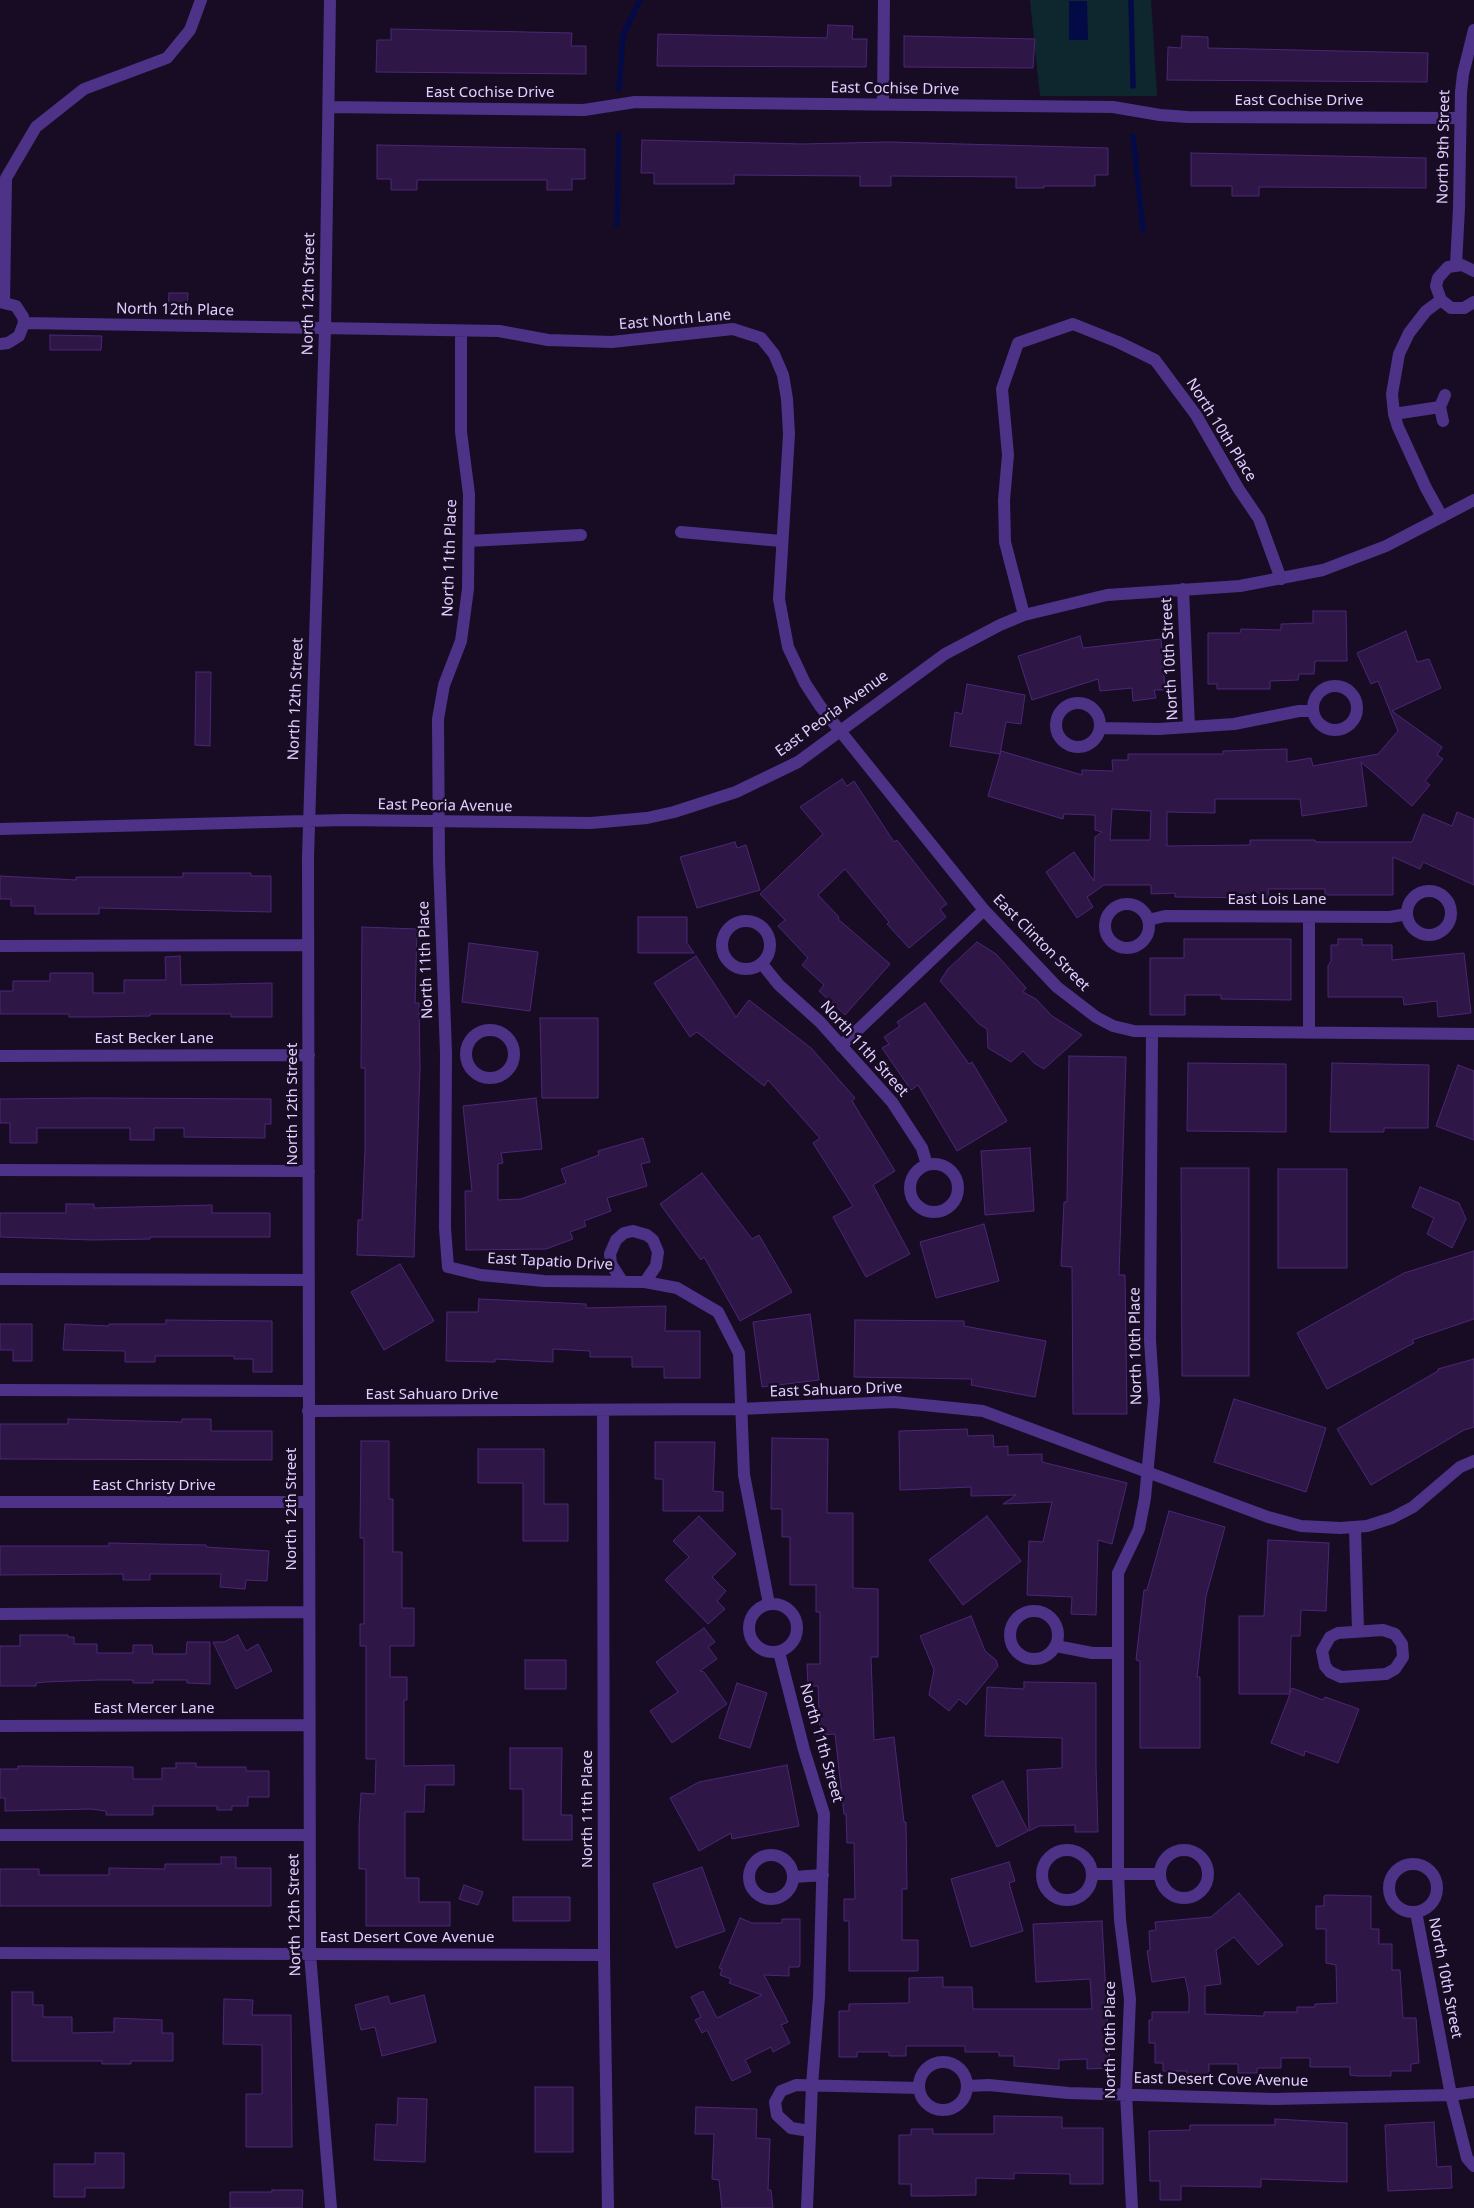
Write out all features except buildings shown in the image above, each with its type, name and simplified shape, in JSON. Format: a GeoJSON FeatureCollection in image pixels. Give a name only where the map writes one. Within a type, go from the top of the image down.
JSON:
{"type":"FeatureCollection","features":[{"type":"Feature","properties":{"kind":"street"},"geometry":{"type":"LineString","coordinates":[[0,344],[8,344],[19,336],[24,323],[20,311],[10,303],[2,302],[6,178],[36,127],[84,89],[167,58],[190,30],[201,0]]}},
{"type":"Feature","properties":{"kind":"street","name":"North 12th Street"},"geometry":{"type":"LineString","coordinates":[[330,0],[325,329],[308,823],[308,1411],[310,1954],[331,2208]]}},
{"type":"Feature","properties":{"kind":"street"},"geometry":{"type":"LineString","coordinates":[[883,105],[884,0]]}},
{"type":"Feature","properties":{"kind":"street","name":"North 9th Street"},"geometry":{"type":"LineString","coordinates":[[1456,265],[1460,208],[1460,118],[1463,74],[1474,30]]}},
{"type":"Feature","properties":{"kind":"street","name":"East Cochise Drive"},"geometry":{"type":"LineString","coordinates":[[329,107],[584,110],[635,102],[1128,108],[1160,115],[1188,117],[1460,118]]}},
{"type":"Feature","properties":{"kind":"street"},"geometry":{"type":"LineString","coordinates":[[1474,272],[1462,265],[1448,267],[1438,278],[1436,286],[1440,300],[1451,308],[1458,309],[1474,302]]}},
{"type":"Feature","properties":{"kind":"street"},"geometry":{"type":"LineString","coordinates":[[1440,300],[1426,311],[1409,333],[1400,354],[1392,394],[1394,414],[1410,455],[1442,517]]}},
{"type":"Feature","properties":{"kind":"street","name":"North 12th Place"},"geometry":{"type":"LineString","coordinates":[[24,323],[325,329]]}},
{"type":"Feature","properties":{"kind":"street","name":"North 10th Place"},"geometry":{"type":"LineString","coordinates":[[1024,615],[1005,542],[1004,500],[1008,455],[1002,389],[1018,343],[1074,324],[1155,360],[1196,415],[1238,488],[1259,519],[1281,579]]}},
{"type":"Feature","properties":{"kind":"street","name":"East North Lane"},"geometry":{"type":"LineString","coordinates":[[325,329],[499,331],[548,340],[612,342],[733,329],[761,338],[774,354],[783,375],[787,400],[788,434],[779,599],[788,647],[810,691],[840,730]]}},
{"type":"Feature","properties":{"kind":"street","name":"North 11th Place"},"geometry":{"type":"LineString","coordinates":[[448,1267],[445,1228],[446,1052],[438,821],[438,719],[444,685],[461,641],[466,618],[469,494],[461,432],[461,332]]}},
{"type":"Feature","properties":{"kind":"street"},"geometry":{"type":"LineString","coordinates":[[1443,420],[1440,407],[1445,395]]}},
{"type":"Feature","properties":{"kind":"street"},"geometry":{"type":"LineString","coordinates":[[1394,414],[1440,407]]}},
{"type":"Feature","properties":{"kind":"street","name":"East Peoria Avenue"},"geometry":{"type":"LineString","coordinates":[[0,830],[308,823],[344,820],[591,823],[638,819],[674,812],[706,803],[764,780],[798,762],[945,654],[1000,625],[1024,615],[1107,595],[1240,586],[1330,568],[1386,546],[1474,500]]}},
{"type":"Feature","properties":{"kind":"street"},"geometry":{"type":"LineString","coordinates":[[681,532],[781,541]]}},
{"type":"Feature","properties":{"kind":"street"},"geometry":{"type":"LineString","coordinates":[[469,541],[581,535]]}},
{"type":"Feature","properties":{"kind":"street","name":"North 10th Street"},"geometry":{"type":"LineString","coordinates":[[1183,589],[1189,727]]}},
{"type":"Feature","properties":{"kind":"street"},"geometry":{"type":"LineString","coordinates":[[1100,728],[1159,729],[1234,724],[1299,711],[1313,711]]}},
{"type":"Feature","properties":{"kind":"street","name":"East Clinton Street"},"geometry":{"type":"LineString","coordinates":[[840,730],[984,910],[1057,987],[1074,1002],[1113,1026],[1152,1033],[1474,1034]]}},
{"type":"Feature","properties":{"kind":"street"},"geometry":{"type":"LineString","coordinates":[[841,1046],[984,910]]}},
{"type":"Feature","properties":{"kind":"street","name":"East Lois Lane"},"geometry":{"type":"LineString","coordinates":[[1148,920],[1165,916],[1390,917],[1406,914]]}},
{"type":"Feature","properties":{"kind":"street"},"geometry":{"type":"LineString","coordinates":[[1309,917],[1309,1033]]}},
{"type":"Feature","properties":{"kind":"street"},"geometry":{"type":"LineString","coordinates":[[0,946],[308,945]]}},
{"type":"Feature","properties":{"kind":"street","name":"North 11th Street"},"geometry":{"type":"LineString","coordinates":[[762,964],[778,985],[820,1022],[892,1102],[922,1148],[927,1165]]}},
{"type":"Feature","properties":{"kind":"street","name":"North 10th Place"},"geometry":{"type":"LineString","coordinates":[[1132,2208],[1126,2094],[1130,1999],[1120,1920],[1118,1873],[1118,1573],[1139,1529],[1154,1400],[1150,1340],[1152,1033]]}},
{"type":"Feature","properties":{"kind":"street"},"geometry":{"type":"LineString","coordinates":[[446,1052],[466,1052]]}},
{"type":"Feature","properties":{"kind":"street","name":"East Becker Lane"},"geometry":{"type":"LineString","coordinates":[[0,1056],[309,1055]]}},
{"type":"Feature","properties":{"kind":"street"},"geometry":{"type":"LineString","coordinates":[[0,1170],[309,1170]]}},
{"type":"Feature","properties":{"kind":"street","name":"East Tapatio Drive"},"geometry":{"type":"LineString","coordinates":[[622,1281],[611,1264],[610,1254],[616,1240],[624,1234],[633,1231],[647,1235],[653,1240],[658,1252],[656,1266],[645,1282]]}},
{"type":"Feature","properties":{"kind":"street","name":"East Tapatio Drive"},"geometry":{"type":"LineString","coordinates":[[448,1267],[481,1275],[544,1281],[645,1282],[677,1288],[718,1312],[738,1353],[740,1409]]}},
{"type":"Feature","properties":{"kind":"street"},"geometry":{"type":"LineString","coordinates":[[0,1279],[309,1280]]}},
{"type":"Feature","properties":{"kind":"street"},"geometry":{"type":"LineString","coordinates":[[0,1390],[308,1391]]}},
{"type":"Feature","properties":{"kind":"street","name":"East Sahuaro Drive"},"geometry":{"type":"LineString","coordinates":[[308,1411],[740,1409],[894,1402],[983,1411],[1237,1506],[1301,1526],[1355,1528],[1392,1518],[1413,1507],[1460,1467],[1474,1461]]}},
{"type":"Feature","properties":{"kind":"street"},"geometry":{"type":"LineString","coordinates":[[740,1409],[744,1475],[768,1604]]}},
{"type":"Feature","properties":{"kind":"street","name":"North 11th Place"},"geometry":{"type":"LineString","coordinates":[[603,1411],[604,1954],[608,2208]]}},
{"type":"Feature","properties":{"kind":"street","name":"East Christy Drive"},"geometry":{"type":"LineString","coordinates":[[0,1502],[309,1502]]}},
{"type":"Feature","properties":{"kind":"street"},"geometry":{"type":"LineString","coordinates":[[1355,1528],[1358,1631]]}},
{"type":"Feature","properties":{"kind":"street"},"geometry":{"type":"LineString","coordinates":[[768,1604],[783,1606],[790,1610],[797,1623],[796,1637],[792,1644],[779,1652],[764,1650],[757,1646],[750,1633],[751,1618],[755,1612],[768,1604]]}},
{"type":"Feature","properties":{"kind":"street"},"geometry":{"type":"LineString","coordinates":[[0,1614],[309,1612]]}},
{"type":"Feature","properties":{"kind":"street"},"geometry":{"type":"LineString","coordinates":[[1358,1631],[1389,1631],[1400,1639],[1404,1650],[1403,1657],[1395,1670],[1386,1674],[1341,1677],[1330,1672],[1322,1658],[1324,1644],[1338,1633],[1358,1631]]}},
{"type":"Feature","properties":{"kind":"street"},"geometry":{"type":"LineString","coordinates":[[1056,1646],[1092,1654],[1117,1654]]}},
{"type":"Feature","properties":{"kind":"street","name":"North 11th Street"},"geometry":{"type":"LineString","coordinates":[[779,1652],[804,1750],[824,1814],[819,1997],[812,2085],[807,2208]]}},
{"type":"Feature","properties":{"kind":"street","name":"East Mercer Lane"},"geometry":{"type":"LineString","coordinates":[[0,1726],[309,1725]]}},
{"type":"Feature","properties":{"kind":"street"},"geometry":{"type":"LineString","coordinates":[[0,1836],[310,1835]]}},
{"type":"Feature","properties":{"kind":"street"},"geometry":{"type":"LineString","coordinates":[[1092,1874],[1160,1874]]}},
{"type":"Feature","properties":{"kind":"street"},"geometry":{"type":"LineString","coordinates":[[794,1877],[823,1875]]}},
{"type":"Feature","properties":{"kind":"street","name":"North 10th Street"},"geometry":{"type":"LineString","coordinates":[[1416,1912],[1451,2095],[1467,2158],[1474,2166]]}},
{"type":"Feature","properties":{"kind":"street","name":"East Desert Cove Avenue"},"geometry":{"type":"LineString","coordinates":[[0,1953],[604,1954]]}},
{"type":"Feature","properties":{"kind":"street"},"geometry":{"type":"LineString","coordinates":[[938,2062],[946,2062],[963,2072],[968,2086],[963,2100],[958,2105],[944,2110],[930,2107],[921,2096],[919,2088],[922,2075],[926,2069],[938,2062]]}},
{"type":"Feature","properties":{"kind":"street"},"geometry":{"type":"LineString","coordinates":[[810,2131],[800,2131],[787,2125],[777,2115],[775,2102],[781,2091],[788,2088],[812,2085],[919,2088]]}},
{"type":"Feature","properties":{"kind":"street","name":"East Desert Cove Avenue"},"geometry":{"type":"LineString","coordinates":[[968,2086],[990,2085],[1068,2093],[1274,2099],[1451,2095],[1474,2092]]}},
{"type":"Feature","properties":{"kind":"shaded area"},"geometry":{"type":"Polygon","coordinates":[[[1030,0],[1151,0],[1157,96],[1040,96],[1030,0]]]}},
{"type":"Feature","properties":{"kind":"shaded area"},"geometry":{"type":"Polygon","coordinates":[[[1069,1],[1087,1],[1088,40],[1069,40],[1069,1]]]}},
{"type":"Feature","properties":{"kind":"waterway"},"geometry":{"type":"LineString","coordinates":[[619,89],[623,35],[640,0]]}},
{"type":"Feature","properties":{"kind":"waterway"},"geometry":{"type":"LineString","coordinates":[[1131,0],[1133,86]]}},
{"type":"Feature","properties":{"kind":"waterway"},"geometry":{"type":"LineString","coordinates":[[617,225],[619,135]]}},
{"type":"Feature","properties":{"kind":"waterway"},"geometry":{"type":"LineString","coordinates":[[1133,136],[1143,230]]}}]}
